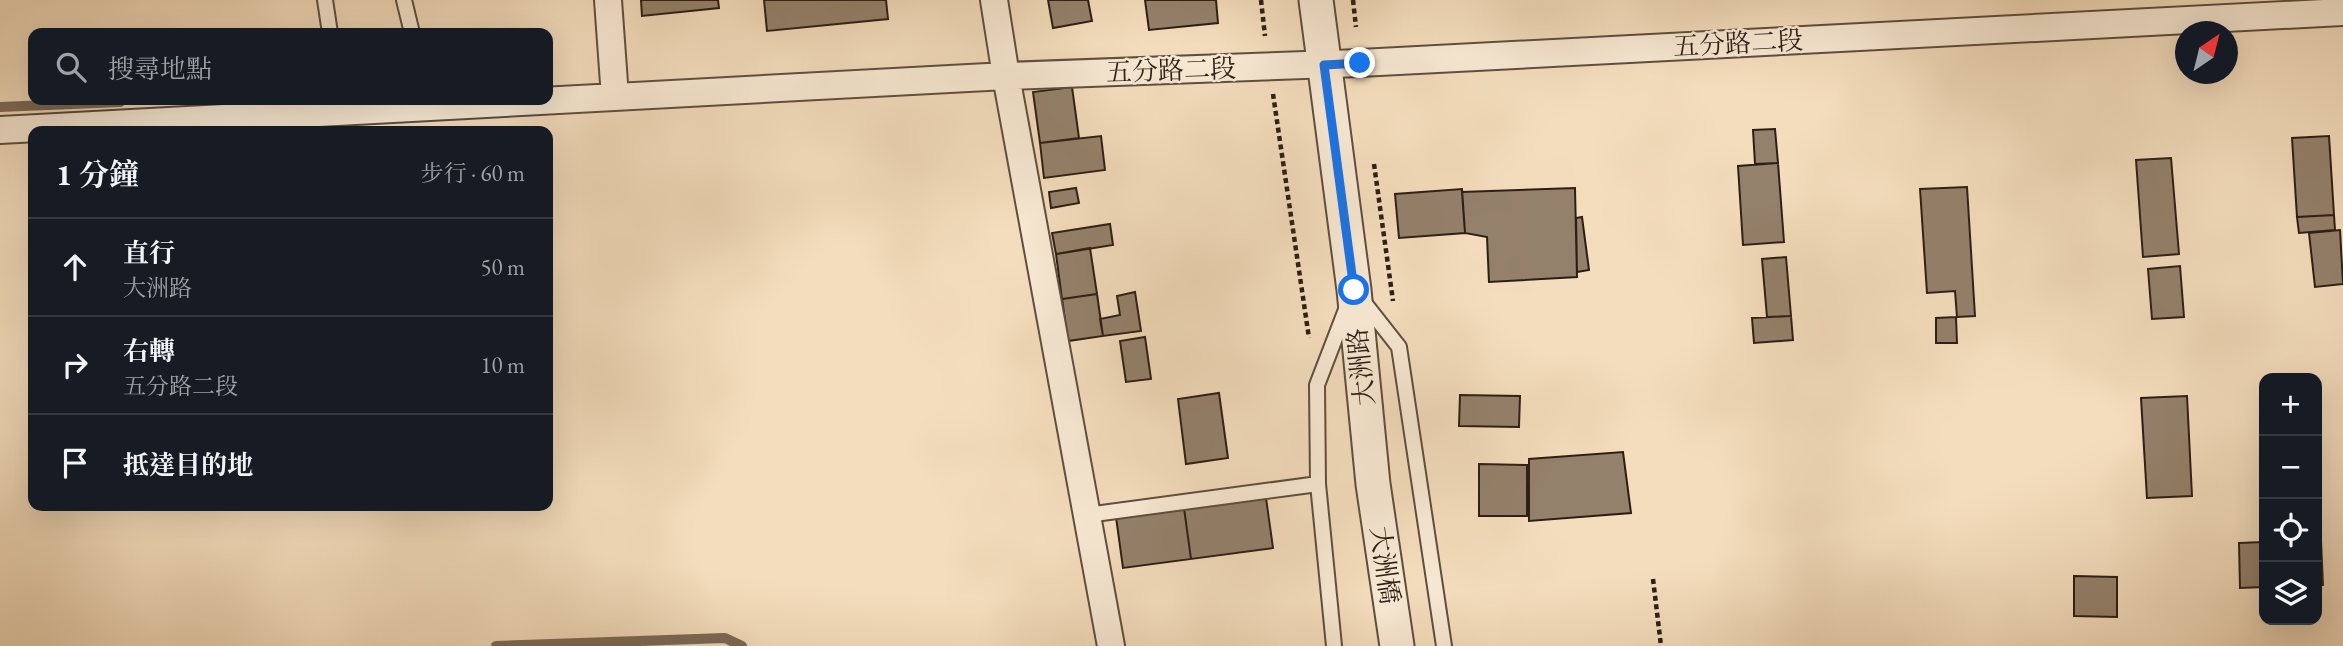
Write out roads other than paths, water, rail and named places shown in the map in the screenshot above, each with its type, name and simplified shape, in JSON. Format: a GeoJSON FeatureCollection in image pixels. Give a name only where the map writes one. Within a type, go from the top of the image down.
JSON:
{"type":"FeatureCollection","features":[{"type":"Feature","properties":{"kind":"street"},"geometry":{"type":"LineString","coordinates":[[608,0],[615,97]]}},
{"type":"Feature","properties":{"kind":"street"},"geometry":{"type":"LineString","coordinates":[[994,0],[1111,646]]}},
{"type":"Feature","properties":{"kind":"street","name":"大洲路"},"geometry":{"type":"LineString","coordinates":[[1315,0],[1354,290],[1373,484]]}},
{"type":"Feature","properties":{"kind":"street","name":"五分路二段"},"geometry":{"type":"LineString","coordinates":[[553,99],[1006,76],[1324,65],[2343,12]]}},
{"type":"Feature","properties":{"kind":"street","name":"五分路二段"},"geometry":{"type":"LineString","coordinates":[[57,126],[384,105]]}},
{"type":"Feature","properties":{"kind":"street","name":"五分路二段"},"geometry":{"type":"LineString","coordinates":[[0,130],[28,128]]}},
{"type":"Feature","properties":{"kind":"street","name":"大洲橋"},"geometry":{"type":"LineString","coordinates":[[1373,484],[1397,646]]}},
{"type":"Feature","properties":{"kind":"lane"},"geometry":{"type":"LineString","coordinates":[[325,0],[329,28]]}},
{"type":"Feature","properties":{"kind":"lane"},"geometry":{"type":"LineString","coordinates":[[404,0],[411,28]]}},
{"type":"Feature","properties":{"kind":"lane"},"geometry":{"type":"LineString","coordinates":[[1334,646],[1318,484],[1317,385],[1354,290]]}},
{"type":"Feature","properties":{"kind":"lane"},"geometry":{"type":"LineString","coordinates":[[1354,290],[1399,347],[1444,646]]}},
{"type":"Feature","properties":{"kind":"lane"},"geometry":{"type":"LineString","coordinates":[[1087,515],[1318,484]]}},
{"type":"Feature","properties":{"kind":"waterway"},"geometry":{"type":"LineString","coordinates":[[0,107],[48,105]]}},
{"type":"Feature","properties":{"kind":"waterway"},"geometry":{"type":"LineString","coordinates":[[496,646],[725,638],[742,646]]}}]}
